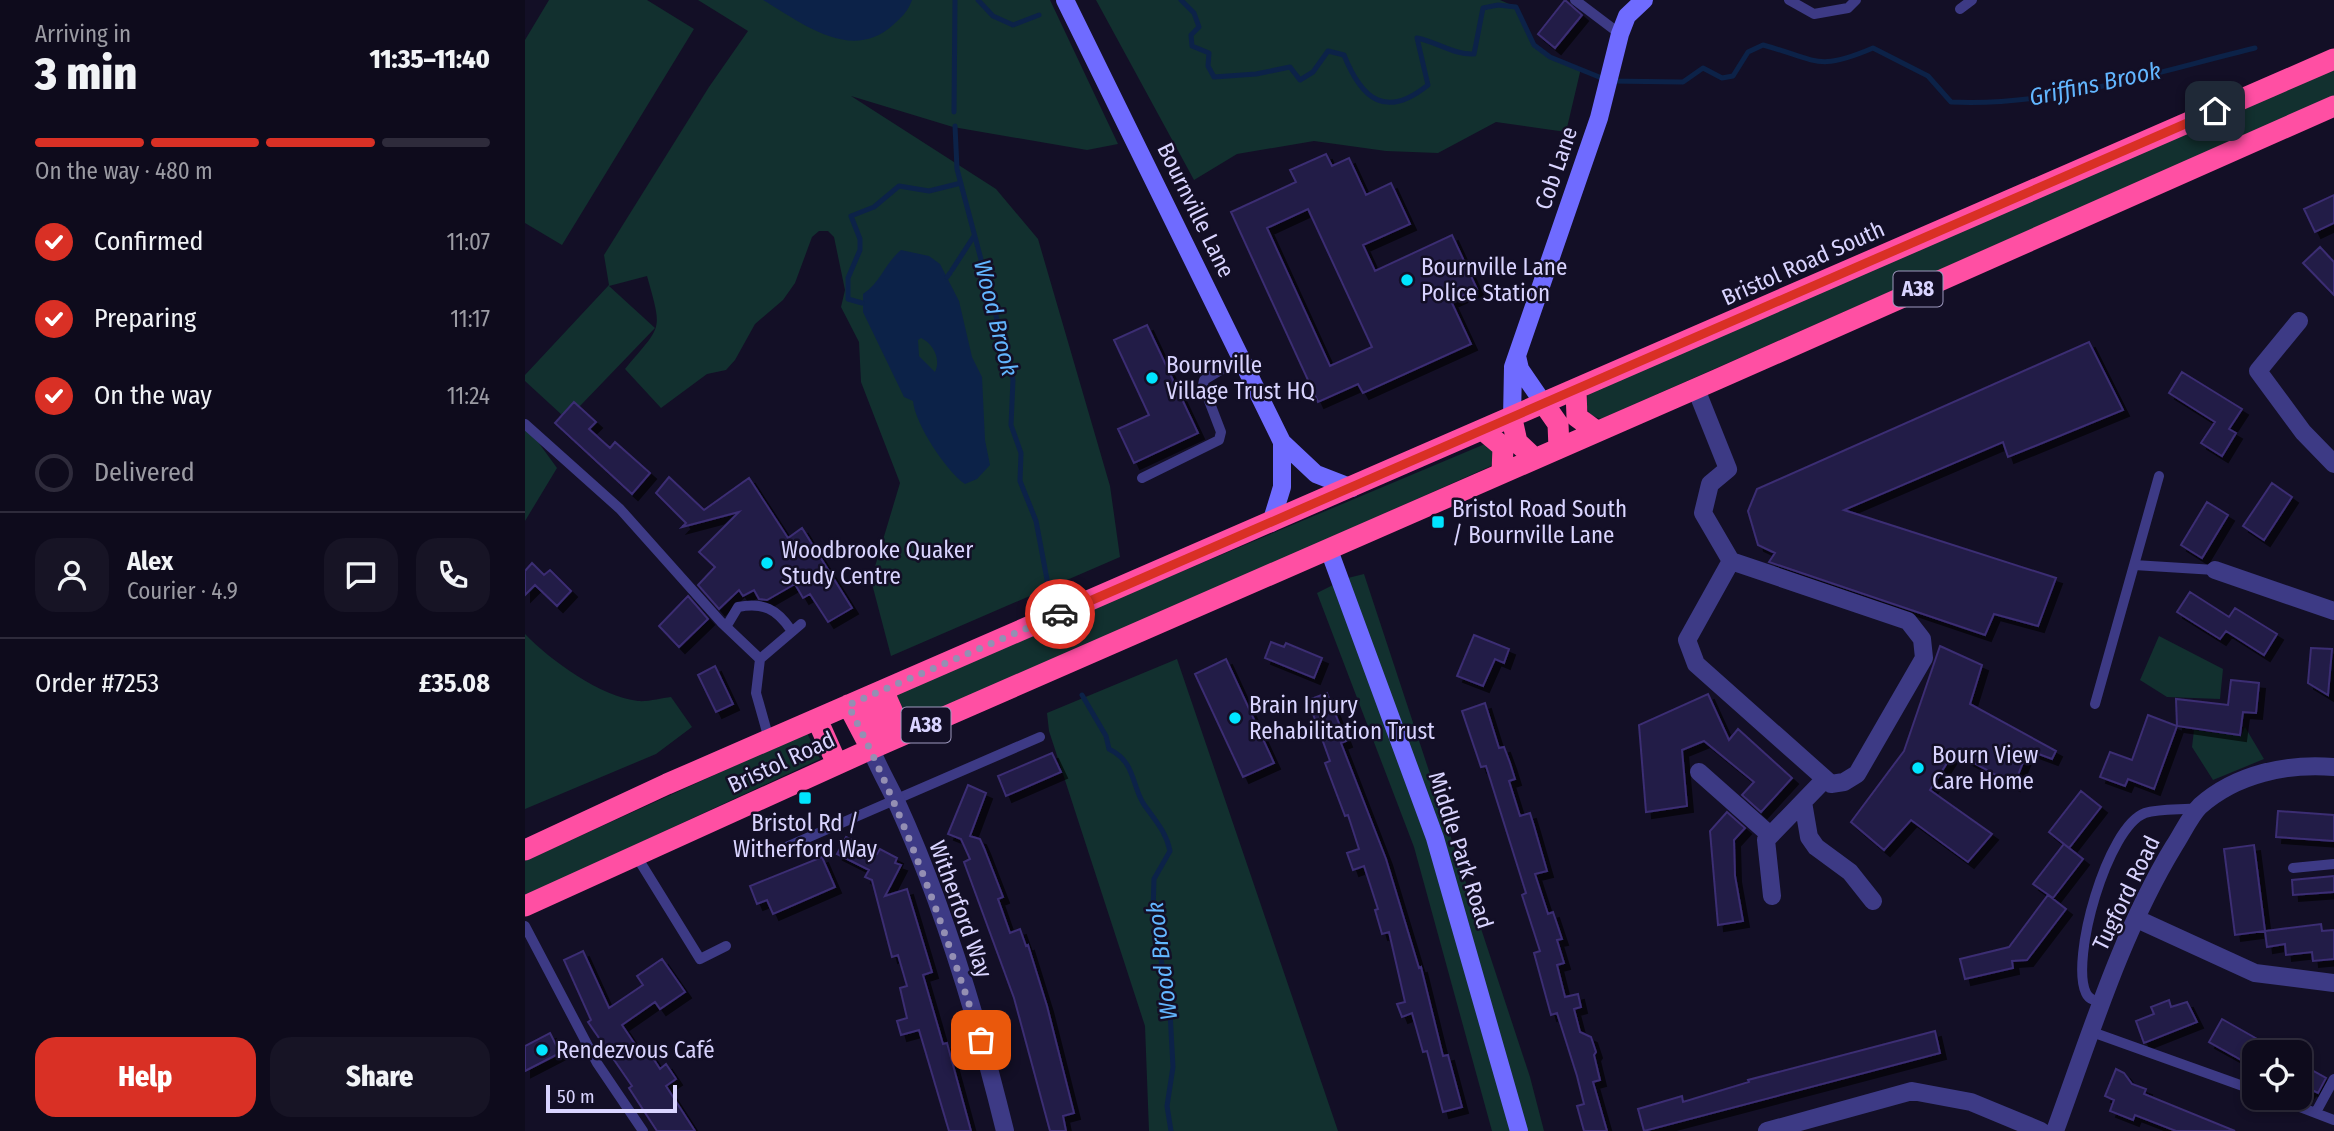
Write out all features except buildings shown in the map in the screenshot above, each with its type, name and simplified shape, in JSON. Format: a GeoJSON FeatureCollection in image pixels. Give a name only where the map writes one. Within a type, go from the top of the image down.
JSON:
{"type":"FeatureCollection","features":[{"type":"Feature","properties":{"kind":"highway","name":"Bristol Road South"},"geometry":{"type":"LineString","coordinates":[[1292,514],[2334,59]]}},
{"type":"Feature","properties":{"kind":"highway","name":"A38"},"geometry":{"type":"LineString","coordinates":[[1329,550],[2334,106]]}},
{"type":"Feature","properties":{"kind":"highway"},"geometry":{"type":"LineString","coordinates":[[1576,391],[1577,417],[1596,431]]}},
{"type":"Feature","properties":{"kind":"highway"},"geometry":{"type":"LineString","coordinates":[[1544,404],[1559,424],[1559,448]]}},
{"type":"Feature","properties":{"kind":"highway"},"geometry":{"type":"LineString","coordinates":[[1512,419],[1517,442],[1534,458]]}},
{"type":"Feature","properties":{"kind":"highway"},"geometry":{"type":"LineString","coordinates":[[1484,431],[1503,447],[1502,473]]}},
{"type":"Feature","properties":{"kind":"highway","name":"Bristol Road"},"geometry":{"type":"LineString","coordinates":[[525,850],[769,740],[1292,514]]}},
{"type":"Feature","properties":{"kind":"highway","name":"Bristol Road"},"geometry":{"type":"LineString","coordinates":[[525,906],[886,742],[1329,550]]}},
{"type":"Feature","properties":{"kind":"highway"},"geometry":{"type":"LineString","coordinates":[[865,698],[886,742]]}},
{"type":"Feature","properties":{"kind":"highway"},"geometry":{"type":"LineString","coordinates":[[865,698],[886,742]]}},
{"type":"Feature","properties":{"kind":"highway"},"geometry":{"type":"LineString","coordinates":[[817,719],[837,764]]}},
{"type":"Feature","properties":{"kind":"street","name":"Bournville Lane"},"geometry":{"type":"LineString","coordinates":[[1065,0],[1282,442],[1316,474],[1352,488]]}},
{"type":"Feature","properties":{"kind":"street","name":"Cob Lane"},"geometry":{"type":"LineString","coordinates":[[1512,419],[1511,390],[1517,356],[1599,118],[1620,34],[1627,16],[1644,0]]}},
{"type":"Feature","properties":{"kind":"street"},"geometry":{"type":"LineString","coordinates":[[2299,321],[2258,371],[2304,432],[2334,464]]}},
{"type":"Feature","properties":{"kind":"street"},"geometry":{"type":"LineString","coordinates":[[1517,356],[1520,369],[1544,404]]}},
{"type":"Feature","properties":{"kind":"street"},"geometry":{"type":"LineString","coordinates":[[1696,389],[1728,469],[1710,484],[1703,513],[1731,561],[1908,621],[1922,639],[1924,658],[1857,774],[1844,782],[1831,784],[1696,664],[1687,639],[1731,561]]}},
{"type":"Feature","properties":{"kind":"street","name":"Bournville Lane"},"geometry":{"type":"LineString","coordinates":[[1271,523],[1282,487],[1282,442]]}},
{"type":"Feature","properties":{"kind":"street","name":"Middle Park Road"},"geometry":{"type":"LineString","coordinates":[[1329,550],[1435,838],[1519,1131]]}},
{"type":"Feature","properties":{"kind":"street"},"geometry":{"type":"LineString","coordinates":[[2215,570],[2334,611]]}},
{"type":"Feature","properties":{"kind":"street","name":"Witherford Way"},"geometry":{"type":"LineString","coordinates":[[886,742],[896,801],[941,917],[989,1065],[1005,1131]]}},
{"type":"Feature","properties":{"kind":"street","name":"Tugford Road"},"geometry":{"type":"LineString","coordinates":[[2055,1131],[2137,919],[2163,864],[2198,808],[2227,786],[2283,767],[2334,767]]}},
{"type":"Feature","properties":{"kind":"street"},"geometry":{"type":"LineString","coordinates":[[1699,772],[1770,835]]}},
{"type":"Feature","properties":{"kind":"street"},"geometry":{"type":"LineString","coordinates":[[1772,896],[1766,840],[1825,779]]}},
{"type":"Feature","properties":{"kind":"street"},"geometry":{"type":"LineString","coordinates":[[1803,802],[1809,836],[1816,847],[1850,873],[1873,901]]}},
{"type":"Feature","properties":{"kind":"street"},"geometry":{"type":"LineString","coordinates":[[2137,919],[2255,973],[2334,983]]}},
{"type":"Feature","properties":{"kind":"street"},"geometry":{"type":"LineString","coordinates":[[1767,1131],[1912,1091],[1978,1105],[2041,1131]]}},
{"type":"Feature","properties":{"kind":"lane"},"geometry":{"type":"LineString","coordinates":[[1575,0],[1620,34]]}},
{"type":"Feature","properties":{"kind":"lane"},"geometry":{"type":"LineString","coordinates":[[1789,0],[1814,14],[1848,8],[1856,0]]}},
{"type":"Feature","properties":{"kind":"lane"},"geometry":{"type":"LineString","coordinates":[[1960,9],[1972,0]]}},
{"type":"Feature","properties":{"kind":"lane"},"geometry":{"type":"LineString","coordinates":[[1142,478],[1219,440],[1221,432],[1203,385],[1204,380],[1241,358]]}},
{"type":"Feature","properties":{"kind":"lane"},"geometry":{"type":"LineString","coordinates":[[525,424],[620,509],[726,627],[760,659]]}},
{"type":"Feature","properties":{"kind":"lane"},"geometry":{"type":"LineString","coordinates":[[2095,704],[2158,476]]}},
{"type":"Feature","properties":{"kind":"lane"},"geometry":{"type":"LineString","coordinates":[[2134,565],[2215,570]]}},
{"type":"Feature","properties":{"kind":"lane"},"geometry":{"type":"LineString","coordinates":[[726,627],[738,607],[756,603],[774,612],[791,630]]}},
{"type":"Feature","properties":{"kind":"lane"},"geometry":{"type":"LineString","coordinates":[[769,740],[756,693],[760,659],[801,624]]}},
{"type":"Feature","properties":{"kind":"lane"},"geometry":{"type":"LineString","coordinates":[[770,854],[1040,737]]}},
{"type":"Feature","properties":{"kind":"lane","name":"Tugford Road"},"geometry":{"type":"LineString","coordinates":[[2103,1002],[2091,1000],[2086,994],[2080,963],[2104,863],[2125,829],[2144,813],[2198,808]]}},
{"type":"Feature","properties":{"kind":"lane"},"geometry":{"type":"LineString","coordinates":[[637,857],[700,959],[726,946]]}},
{"type":"Feature","properties":{"kind":"lane"},"geometry":{"type":"LineString","coordinates":[[2293,868],[2334,864]]}},
{"type":"Feature","properties":{"kind":"lane"},"geometry":{"type":"LineString","coordinates":[[525,926],[597,1063],[643,1131]]}},
{"type":"Feature","properties":{"kind":"lane"},"geometry":{"type":"LineString","coordinates":[[2092,1032],[2242,1086]]}},
{"type":"Feature","properties":{"kind":"lane"},"geometry":{"type":"LineString","coordinates":[[2316,1112],[2334,1079]]}},
{"type":"Feature","properties":{"kind":"lane"},"geometry":{"type":"LineString","coordinates":[[2310,1110],[2334,1120]]}},
{"type":"Feature","properties":{"kind":"green space"},"geometry":{"type":"Polygon","coordinates":[[[549,0],[647,0],[694,29],[562,245],[525,223],[525,40],[549,0]]]}},
{"type":"Feature","properties":{"kind":"green space"},"geometry":{"type":"Polygon","coordinates":[[[698,0],[1050,0],[1118,144],[1087,150],[953,127],[851,96],[996,189],[1038,239],[1110,486],[1120,557],[891,656],[871,580],[900,483],[861,382],[859,342],[841,307],[845,290],[834,237],[828,231],[819,231],[812,237],[795,283],[783,300],[755,324],[735,360],[726,370],[707,374],[661,408],[625,369],[656,327],[656,308],[647,276],[609,286],[655,328],[579,407],[574,402],[562,415],[525,381],[525,375],[609,285],[604,255],[709,87],[748,31],[698,0]]]}},
{"type":"Feature","properties":{"kind":"green space"},"geometry":{"type":"Polygon","coordinates":[[[1096,0],[1500,0],[1516,7],[1539,48],[1555,58],[1581,68],[1566,132],[1496,122],[1438,153],[1386,151],[1314,141],[1237,154],[1194,180],[1096,0]]]}},
{"type":"Feature","properties":{"kind":"green space"},"geometry":{"type":"Polygon","coordinates":[[[2334,66],[2334,96],[1601,419],[1590,415],[1586,405],[1588,393],[2334,66]]]}},
{"type":"Feature","properties":{"kind":"green space"},"geometry":{"type":"Polygon","coordinates":[[[525,424],[557,468],[525,521],[525,424]]]}},
{"type":"Feature","properties":{"kind":"green space"},"geometry":{"type":"Polygon","coordinates":[[[1485,444],[1496,451],[1491,466],[910,725],[895,692],[1485,444]]]}},
{"type":"Feature","properties":{"kind":"green space"},"geometry":{"type":"Polygon","coordinates":[[[1364,574],[1530,1077],[1544,1131],[1523,1131],[1348,578],[1364,574]]]}},
{"type":"Feature","properties":{"kind":"green space"},"geometry":{"type":"Polygon","coordinates":[[[1337,583],[1431,852],[1512,1131],[1492,1131],[1414,847],[1317,593],[1337,583]]]}},
{"type":"Feature","properties":{"kind":"green space"},"geometry":{"type":"Polygon","coordinates":[[[525,634],[562,666],[608,692],[638,701],[671,697],[692,727],[656,754],[525,809],[525,634]]]}},
{"type":"Feature","properties":{"kind":"green space"},"geometry":{"type":"Polygon","coordinates":[[[2159,636],[2223,669],[2220,699],[2167,697],[2140,680],[2159,636]]]}},
{"type":"Feature","properties":{"kind":"green space"},"geometry":{"type":"Polygon","coordinates":[[[1177,659],[1338,1131],[1149,1131],[1145,1026],[1049,731],[1047,713],[1177,659]]]}},
{"type":"Feature","properties":{"kind":"green space"},"geometry":{"type":"Polygon","coordinates":[[[2245,727],[2264,759],[2213,780],[2192,747],[2194,730],[2241,736],[2245,727]]]}},
{"type":"Feature","properties":{"kind":"green space"},"geometry":{"type":"Polygon","coordinates":[[[807,733],[820,759],[525,896],[525,861],[807,733]]]}},
{"type":"Feature","properties":{"kind":"water"},"geometry":{"type":"Polygon","coordinates":[[[763,0],[912,0],[904,14],[877,36],[844,40],[810,28],[763,0]]]}},
{"type":"Feature","properties":{"kind":"water"},"geometry":{"type":"Polygon","coordinates":[[[901,250],[929,256],[940,264],[959,301],[972,357],[982,377],[985,440],[990,465],[977,479],[965,484],[949,469],[925,434],[913,401],[904,397],[863,312],[863,294],[901,250]],[[921,338],[918,340],[919,356],[935,372],[937,358],[921,338]]]}},
{"type":"Feature","properties":{"kind":"waterway","name":"Wood Brook"},"geometry":{"type":"LineString","coordinates":[[954,112],[955,0]]}},
{"type":"Feature","properties":{"kind":"waterway"},"geometry":{"type":"LineString","coordinates":[[978,0],[993,16],[1013,25],[1039,15]]}},
{"type":"Feature","properties":{"kind":"waterway","name":"Griffins Brook"},"geometry":{"type":"LineString","coordinates":[[1181,0],[1194,13],[1199,27],[1191,35],[1192,46],[1209,53],[1208,66],[1214,77],[1256,74],[1290,67],[1300,80],[1313,72],[1328,51],[1344,55],[1351,71],[1367,93],[1377,100],[1388,102],[1400,101],[1428,85],[1417,38],[1459,52],[1474,54],[1483,8],[1498,5],[1516,7],[1534,45],[1550,57],[1609,81],[1683,82],[1703,68],[1722,78],[1733,76],[1748,52],[1763,45],[1807,59],[1828,62],[1873,48],[1928,76],[1951,102],[2028,99],[2066,93],[2255,48]]}},
{"type":"Feature","properties":{"kind":"waterway","name":"Wood Brook"},"geometry":{"type":"LineString","coordinates":[[955,126],[957,169],[1013,380],[1011,425],[1021,453],[1020,481],[1036,521],[1049,590]]}},
{"type":"Feature","properties":{"kind":"waterway"},"geometry":{"type":"LineString","coordinates":[[862,303],[848,299],[848,278],[860,250],[860,239],[851,216],[874,207],[899,186],[929,191],[961,183]]}},
{"type":"Feature","properties":{"kind":"waterway"},"geometry":{"type":"LineString","coordinates":[[952,270],[974,236]]}},
{"type":"Feature","properties":{"kind":"waterway"},"geometry":{"type":"LineString","coordinates":[[947,277],[950,273]]}},
{"type":"Feature","properties":{"kind":"waterway","name":"Wood Brook"},"geometry":{"type":"LineString","coordinates":[[1082,695],[1106,736],[1109,749],[1128,766],[1139,795],[1163,831],[1170,851],[1154,879],[1153,912],[1170,1012],[1173,1067],[1167,1106],[1171,1131]]}},
{"type":"Feature","properties":{"kind":"way so far"},"geometry":{"type":"LineString","coordinates":[[981,1040],[941,917],[896,801],[848,705],[1060,614]]}},
{"type":"Feature","properties":{"kind":"place","name":"Bournville Lane Police Station"},"geometry":{"type":"Point","coordinates":[1407,280]}},
{"type":"Feature","properties":{"kind":"place","name":"Bournville Village Trust HQ"},"geometry":{"type":"Point","coordinates":[1152,378]}},
{"type":"Feature","properties":{"kind":"place","name":"Bristol Road South / Bournville Lane"},"geometry":{"type":"Point","coordinates":[1438,522]}},
{"type":"Feature","properties":{"kind":"place","name":"Woodbrooke Quaker Study Centre"},"geometry":{"type":"Point","coordinates":[767,563]}},
{"type":"Feature","properties":{"kind":"place","name":"Brain Injury Rehabilitation Trust"},"geometry":{"type":"Point","coordinates":[1235,718]}},
{"type":"Feature","properties":{"kind":"place","name":"Bourn View Care Home"},"geometry":{"type":"Point","coordinates":[1918,768]}},
{"type":"Feature","properties":{"kind":"place","name":"Bristol Rd / Witherford Way"},"geometry":{"type":"Point","coordinates":[805,798]}},
{"type":"Feature","properties":{"kind":"place","name":"Rendezvous Café"},"geometry":{"type":"Point","coordinates":[542,1050]}},
{"type":"Feature","properties":{"kind":"route"},"geometry":{"type":"LineString","coordinates":[[1060,614],[2215,111]]}}]}
